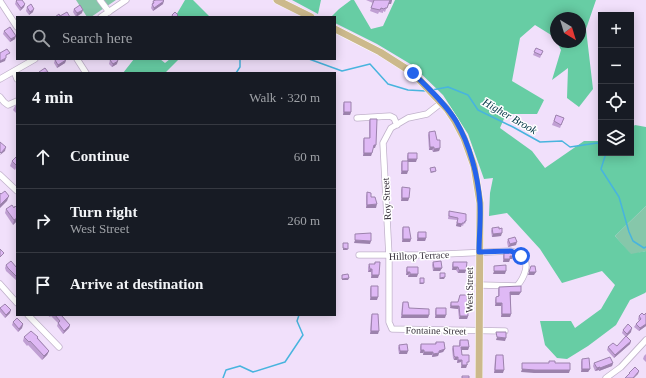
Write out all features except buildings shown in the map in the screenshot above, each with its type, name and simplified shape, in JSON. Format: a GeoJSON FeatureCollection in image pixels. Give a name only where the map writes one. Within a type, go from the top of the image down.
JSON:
{"type":"FeatureCollection","features":[{"type":"Feature","properties":{"kind":"main road"},"geometry":{"type":"LineString","coordinates":[[277,0],[309,16]]}},
{"type":"Feature","properties":{"kind":"main road","name":"West Street"},"geometry":{"type":"LineString","coordinates":[[336,30],[380,52],[413,73],[433,93],[456,121],[464,138],[474,166],[480,203],[480,378]]}},
{"type":"Feature","properties":{"kind":"street"},"geometry":{"type":"LineString","coordinates":[[100,0],[109,12]]}},
{"type":"Feature","properties":{"kind":"street"},"geometry":{"type":"LineString","coordinates":[[103,16],[126,0]]}},
{"type":"Feature","properties":{"kind":"street"},"geometry":{"type":"LineString","coordinates":[[0,1],[16,25]]}},
{"type":"Feature","properties":{"kind":"street"},"geometry":{"type":"LineString","coordinates":[[0,79],[33,60]]}},
{"type":"Feature","properties":{"kind":"street"},"geometry":{"type":"LineString","coordinates":[[78,60],[85,72]]}},
{"type":"Feature","properties":{"kind":"street"},"geometry":{"type":"LineString","coordinates":[[14,71],[16,76]]}},
{"type":"Feature","properties":{"kind":"street"},"geometry":{"type":"LineString","coordinates":[[0,97],[8,105],[16,101]]}},
{"type":"Feature","properties":{"kind":"street","name":"Roy Street"},"geometry":{"type":"LineString","coordinates":[[392,329],[389,322],[389,256],[383,143],[391,128],[408,118],[427,114],[441,102]]}},
{"type":"Feature","properties":{"kind":"street"},"geometry":{"type":"LineString","coordinates":[[357,118],[390,116],[394,118],[397,124]]}},
{"type":"Feature","properties":{"kind":"street"},"geometry":{"type":"LineString","coordinates":[[0,175],[16,190]]}},
{"type":"Feature","properties":{"kind":"street","name":"Hilltop Terrace"},"geometry":{"type":"LineString","coordinates":[[359,255],[389,256],[511,251],[521,256],[525,260],[525,271],[518,286],[479,285]]}},
{"type":"Feature","properties":{"kind":"street"},"geometry":{"type":"LineString","coordinates":[[0,284],[16,302]]}},
{"type":"Feature","properties":{"kind":"street"},"geometry":{"type":"LineString","coordinates":[[29,316],[59,347]]}},
{"type":"Feature","properties":{"kind":"street","name":"Fontaine Street"},"geometry":{"type":"LineString","coordinates":[[392,329],[505,331]]}},
{"type":"Feature","properties":{"kind":"street"},"geometry":{"type":"LineString","coordinates":[[607,378],[621,367],[646,340]]}},
{"type":"Feature","properties":{"kind":"green space"},"geometry":{"type":"Polygon","coordinates":[[[76,0],[116,0],[92,16],[86,16],[76,0]]]}},
{"type":"Feature","properties":{"kind":"green space"},"geometry":{"type":"Polygon","coordinates":[[[185,0],[193,0],[209,16],[176,16],[185,0]]]}},
{"type":"Feature","properties":{"kind":"green space"},"geometry":{"type":"Polygon","coordinates":[[[292,0],[321,0],[318,14],[292,0]]]}},
{"type":"Feature","properties":{"kind":"green space"},"geometry":{"type":"Polygon","coordinates":[[[351,0],[354,0],[371,29],[383,26],[395,0],[596,0],[586,29],[586,12],[550,12],[550,34],[535,25],[520,38],[512,81],[544,100],[537,114],[506,114],[500,128],[532,151],[545,168],[584,141],[598,141],[598,156],[634,156],[634,126],[646,127],[646,206],[615,236],[631,254],[646,251],[646,292],[630,300],[616,325],[588,346],[567,359],[557,358],[545,345],[540,321],[571,321],[575,328],[601,309],[615,285],[602,271],[562,283],[540,249],[507,213],[489,216],[490,193],[493,178],[484,179],[468,134],[443,95],[412,65],[377,44],[336,24],[336,16],[332,16],[351,0]]]}},
{"type":"Feature","properties":{"kind":"green space"},"geometry":{"type":"Polygon","coordinates":[[[586,29],[593,89],[579,107],[567,98],[568,68],[552,80],[561,50],[560,48],[586,48],[586,29]]]}},
{"type":"Feature","properties":{"kind":"green space"},"geometry":{"type":"Polygon","coordinates":[[[133,60],[161,60],[165,63],[169,60],[178,60],[166,72],[124,72],[133,60]]]}},
{"type":"Feature","properties":{"kind":"green space"},"geometry":{"type":"Polygon","coordinates":[[[646,206],[646,251],[631,255],[615,236],[646,206]]]}},
{"type":"Feature","properties":{"kind":"waterway","name":"Higher Brook"},"geometry":{"type":"LineString","coordinates":[[237,72],[240,67],[240,60]]}},
{"type":"Feature","properties":{"kind":"waterway","name":"Higher Brook"},"geometry":{"type":"LineString","coordinates":[[312,60],[342,71],[370,64],[388,84],[408,90],[426,91]]}},
{"type":"Feature","properties":{"kind":"waterway","name":"Higher Brook"},"geometry":{"type":"LineString","coordinates":[[432,90],[448,87],[468,95],[478,110],[540,142],[562,141],[570,147],[598,143]]}},
{"type":"Feature","properties":{"kind":"waterway","name":"Higher Brook"},"geometry":{"type":"LineString","coordinates":[[605,156],[601,169],[619,197],[633,241],[644,248],[646,247]]}},
{"type":"Feature","properties":{"kind":"waterway","name":"Higher Brook"},"geometry":{"type":"LineString","coordinates":[[223,378],[226,370],[240,366],[253,372],[285,362],[303,335],[297,321],[299,316]]}},
{"type":"Feature","properties":{"kind":"route"},"geometry":{"type":"LineString","coordinates":[[413,73],[447,109],[456,121],[464,138],[474,166],[480,203],[479,252],[511,251],[521,256]]}}]}
